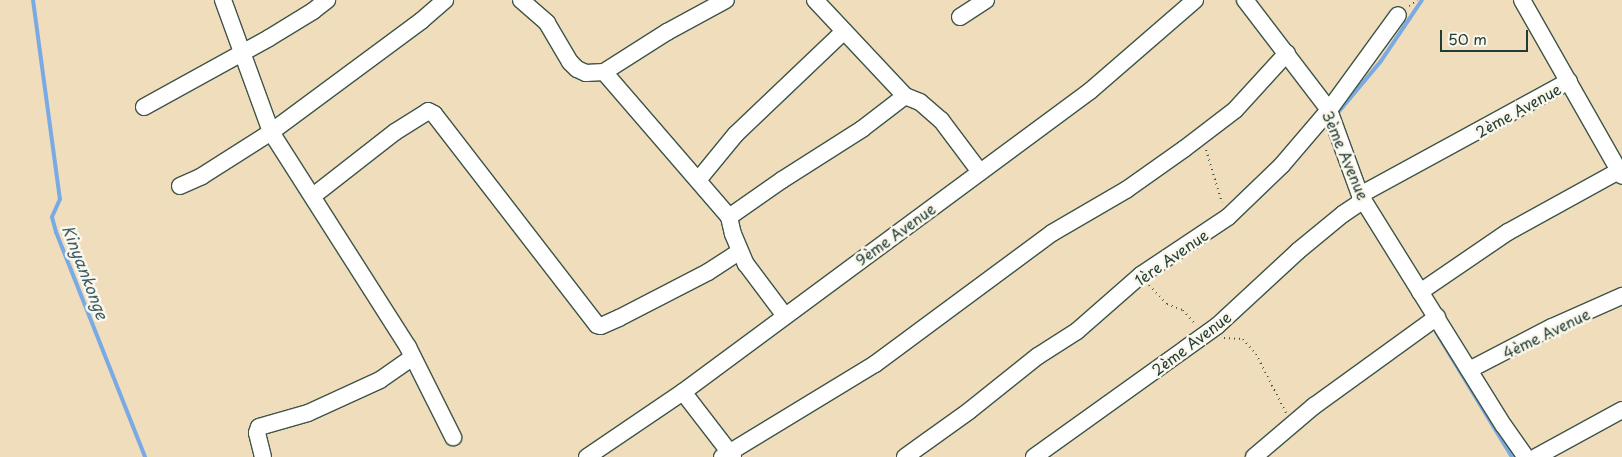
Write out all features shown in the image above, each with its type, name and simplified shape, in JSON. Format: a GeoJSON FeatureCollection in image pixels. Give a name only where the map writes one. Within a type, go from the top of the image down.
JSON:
{"type":"FeatureCollection","features":[{"type":"Feature","properties":{"kind":"street"},"geometry":{"type":"LineString","coordinates":[[223,0],[271,132],[413,357],[453,437]]}},
{"type":"Feature","properties":{"kind":"street"},"geometry":{"type":"LineString","coordinates":[[144,107],[314,11],[327,0]]}},
{"type":"Feature","properties":{"kind":"street"},"geometry":{"type":"LineString","coordinates":[[180,186],[202,176],[271,132],[406,33],[444,0]]}},
{"type":"Feature","properties":{"kind":"street"},"geometry":{"type":"LineString","coordinates":[[521,0],[546,24],[570,62],[577,69],[586,73],[604,72],[667,32],[726,0]]}},
{"type":"Feature","properties":{"kind":"street"},"geometry":{"type":"LineString","coordinates":[[815,0],[905,96],[920,102],[941,120],[980,172]]}},
{"type":"Feature","properties":{"kind":"street"},"geometry":{"type":"LineString","coordinates":[[960,16],[986,0]]}},
{"type":"Feature","properties":{"kind":"street","name":"9ème Avenue"},"geometry":{"type":"LineString","coordinates":[[587,457],[683,392],[1090,91],[1195,0]]}},
{"type":"Feature","properties":{"kind":"street","name":"3ème Avenue"},"geometry":{"type":"LineString","coordinates":[[1245,0],[1329,110],[1362,198],[1469,370],[1526,457]]}},
{"type":"Feature","properties":{"kind":"street"},"geometry":{"type":"LineString","coordinates":[[1420,292],[1508,232],[1621,172],[1522,0]]}},
{"type":"Feature","properties":{"kind":"street","name":"1ère Avenue"},"geometry":{"type":"LineString","coordinates":[[905,457],[1038,356],[1077,330],[1141,276],[1228,217],[1282,165],[1329,110],[1398,16]]}},
{"type":"Feature","properties":{"kind":"street"},"geometry":{"type":"LineString","coordinates":[[699,179],[736,134],[844,31]]}},
{"type":"Feature","properties":{"kind":"street"},"geometry":{"type":"LineString","coordinates":[[683,392],[728,455],[875,364],[1052,233],[1126,190],[1202,136],[1235,110],[1287,53]]}},
{"type":"Feature","properties":{"kind":"street"},"geometry":{"type":"LineString","coordinates":[[604,72],[653,131],[699,179],[729,217],[739,252],[784,316]]}},
{"type":"Feature","properties":{"kind":"street","name":"2ème Avenue"},"geometry":{"type":"LineString","coordinates":[[1034,457],[1207,333],[1298,251],[1362,198],[1569,81]]}},
{"type":"Feature","properties":{"kind":"street"},"geometry":{"type":"LineString","coordinates":[[729,217],[782,180],[862,130],[905,96]]}},
{"type":"Feature","properties":{"kind":"street"},"geometry":{"type":"LineString","coordinates":[[313,196],[395,132],[428,111],[434,114],[597,325],[601,326],[628,314],[708,272],[739,252]]}},
{"type":"Feature","properties":{"kind":"street","name":"4ème Avenue"},"geometry":{"type":"LineString","coordinates":[[1469,370],[1552,327],[1622,296]]}},
{"type":"Feature","properties":{"kind":"street"},"geometry":{"type":"LineString","coordinates":[[1254,457],[1292,424],[1437,318]]}},
{"type":"Feature","properties":{"kind":"street"},"geometry":{"type":"LineString","coordinates":[[263,457],[257,434],[259,427],[308,413],[380,380],[413,357]]}},
{"type":"Feature","properties":{"kind":"street"},"geometry":{"type":"LineString","coordinates":[[1536,457],[1622,410]]}},
{"type":"Feature","properties":{"kind":"path"},"geometry":{"type":"LineString","coordinates":[[1202,136],[1218,195],[1228,217]]}},
{"type":"Feature","properties":{"kind":"path"},"geometry":{"type":"LineString","coordinates":[[1141,276],[1167,304],[1183,310],[1200,330],[1219,338],[1243,339],[1266,371],[1292,424]]}},
{"type":"Feature","properties":{"kind":"waterway","name":"Kinyankonge"},"geometry":{"type":"LineString","coordinates":[[33,0],[60,199],[52,217],[56,232],[145,457]]}},
{"type":"Feature","properties":{"kind":"waterway"},"geometry":{"type":"LineString","coordinates":[[1336,115],[1381,61],[1422,0]]}},
{"type":"Feature","properties":{"kind":"waterway"},"geometry":{"type":"LineString","coordinates":[[1436,332],[1512,457]]}}]}
